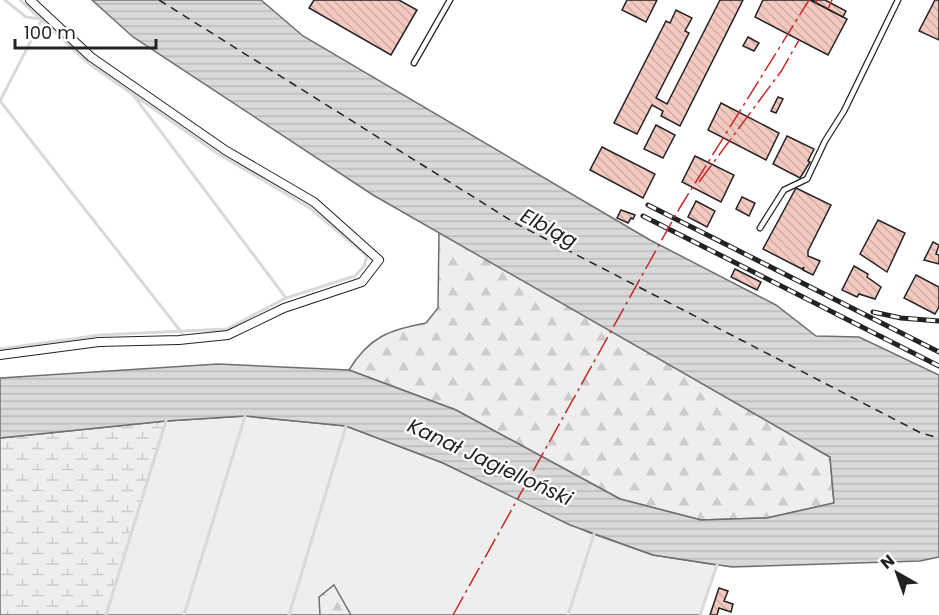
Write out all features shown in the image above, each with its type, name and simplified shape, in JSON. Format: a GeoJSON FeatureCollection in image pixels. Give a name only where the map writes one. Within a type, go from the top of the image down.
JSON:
{"type":"FeatureCollection","features":[{"type":"Feature","properties":{"kind":"street"},"geometry":{"type":"LineString","coordinates":[[0,355],[99,342],[179,340],[228,335],[284,308],[362,282],[379,260],[314,202],[225,150],[91,57],[30,0]]}},
{"type":"Feature","properties":{"kind":"lane"},"geometry":{"type":"LineString","coordinates":[[414,63],[450,0]]}},
{"type":"Feature","properties":{"kind":"lane"},"geometry":{"type":"LineString","coordinates":[[760,228],[784,190],[807,180],[898,0]]}},
{"type":"Feature","properties":{"kind":"green space"},"geometry":{"type":"Polygon","coordinates":[[[439,232],[830,457],[834,503],[767,518],[701,520],[620,499],[456,410],[349,370],[372,342],[391,332],[426,323],[438,308],[439,232]]]}},
{"type":"Feature","properties":{"kind":"green space"},"geometry":{"type":"Polygon","coordinates":[[[245,416],[346,426],[443,463],[588,532],[653,555],[717,565],[700,615],[106,615],[166,421],[245,416]]]}},
{"type":"Feature","properties":{"kind":"green space"},"geometry":{"type":"Polygon","coordinates":[[[166,421],[106,615],[0,615],[0,438],[166,421]]]}},
{"type":"Feature","properties":{"kind":"green space"},"geometry":{"type":"Polygon","coordinates":[[[334,585],[351,615],[320,615],[319,597],[334,585]]]}},
{"type":"Feature","properties":{"kind":"water"},"geometry":{"type":"Polygon","coordinates":[[[92,0],[261,0],[303,36],[650,240],[776,305],[816,336],[859,337],[939,375],[939,557],[920,561],[732,567],[653,555],[570,525],[443,463],[346,426],[245,416],[166,421],[0,438],[0,378],[218,364],[349,370],[456,410],[620,499],[701,520],[767,518],[834,503],[830,457],[373,195],[133,37],[92,0]]]}},
{"type":"Feature","properties":{"kind":"building"},"geometry":{"type":"Polygon","coordinates":[[[314,0],[399,0],[417,10],[391,55],[309,8],[314,0]]]}},
{"type":"Feature","properties":{"kind":"building"},"geometry":{"type":"Polygon","coordinates":[[[627,0],[657,0],[646,22],[622,10],[627,0]]]}},
{"type":"Feature","properties":{"kind":"building"},"geometry":{"type":"Polygon","coordinates":[[[720,0],[743,0],[680,126],[661,116],[663,111],[652,105],[637,134],[614,123],[666,21],[670,23],[676,10],[692,18],[685,31],[689,33],[656,98],[667,104],[720,0]]]}},
{"type":"Feature","properties":{"kind":"building"},"geometry":{"type":"Polygon","coordinates":[[[763,0],[810,0],[847,19],[828,55],[755,17],[763,0]]]}},
{"type":"Feature","properties":{"kind":"building"},"geometry":{"type":"Polygon","coordinates":[[[811,0],[825,0],[846,11],[843,17],[811,0]]]}},
{"type":"Feature","properties":{"kind":"building"},"geometry":{"type":"Polygon","coordinates":[[[935,0],[939,0],[939,40],[919,31],[935,0]]]}},
{"type":"Feature","properties":{"kind":"building"},"geometry":{"type":"Polygon","coordinates":[[[748,37],[759,43],[754,51],[743,46],[748,37]]]}},
{"type":"Feature","properties":{"kind":"building"},"geometry":{"type":"Polygon","coordinates":[[[778,97],[783,99],[776,113],[771,111],[778,97]]]}},
{"type":"Feature","properties":{"kind":"building"},"geometry":{"type":"Polygon","coordinates":[[[721,103],[779,133],[766,160],[708,130],[721,103]]]}},
{"type":"Feature","properties":{"kind":"building"},"geometry":{"type":"Polygon","coordinates":[[[656,125],[675,135],[663,158],[644,149],[656,125]]]}},
{"type":"Feature","properties":{"kind":"building"},"geometry":{"type":"Polygon","coordinates":[[[787,136],[814,149],[808,161],[810,162],[800,178],[773,164],[787,136]]]}},
{"type":"Feature","properties":{"kind":"building"},"geometry":{"type":"Polygon","coordinates":[[[602,147],[655,174],[643,198],[590,170],[602,147]]]}},
{"type":"Feature","properties":{"kind":"building"},"geometry":{"type":"Polygon","coordinates":[[[695,156],[734,175],[721,202],[682,182],[695,156]]]}},
{"type":"Feature","properties":{"kind":"building"},"geometry":{"type":"Polygon","coordinates":[[[796,188],[831,205],[808,251],[808,256],[820,261],[813,275],[803,270],[804,267],[802,269],[763,249],[796,188]]]}},
{"type":"Feature","properties":{"kind":"building"},"geometry":{"type":"Polygon","coordinates":[[[742,197],[755,203],[749,216],[736,209],[742,197]]]}},
{"type":"Feature","properties":{"kind":"building"},"geometry":{"type":"Polygon","coordinates":[[[696,201],[715,211],[707,227],[688,217],[696,201]]]}},
{"type":"Feature","properties":{"kind":"building"},"geometry":{"type":"Polygon","coordinates":[[[621,210],[635,215],[633,219],[631,218],[628,223],[617,218],[621,210]]]}},
{"type":"Feature","properties":{"kind":"building"},"geometry":{"type":"Polygon","coordinates":[[[878,220],[905,233],[887,272],[860,254],[878,220]]]}},
{"type":"Feature","properties":{"kind":"building"},"geometry":{"type":"Polygon","coordinates":[[[933,242],[939,245],[936,254],[939,255],[939,264],[924,260],[933,242]]]}},
{"type":"Feature","properties":{"kind":"building"},"geometry":{"type":"Polygon","coordinates":[[[854,266],[868,274],[867,277],[881,287],[875,299],[859,294],[857,297],[842,290],[854,266]]]}},
{"type":"Feature","properties":{"kind":"building"},"geometry":{"type":"Polygon","coordinates":[[[735,269],[761,282],[757,290],[731,277],[735,269]]]}},
{"type":"Feature","properties":{"kind":"building"},"geometry":{"type":"Polygon","coordinates":[[[916,275],[939,287],[939,307],[935,314],[904,298],[916,275]]]}},
{"type":"Feature","properties":{"kind":"building"},"geometry":{"type":"Polygon","coordinates":[[[719,588],[728,591],[724,601],[733,604],[731,612],[719,608],[717,615],[710,615],[719,588]]]}},
{"type":"Feature","properties":{"kind":"waterway"},"geometry":{"type":"LineString","coordinates":[[0,101],[42,19],[26,17],[5,0]]}},
{"type":"Feature","properties":{"kind":"waterway"},"geometry":{"type":"LineString","coordinates":[[0,349],[100,335],[227,329],[286,298],[355,276],[364,266],[367,256],[310,208],[217,153],[88,63],[20,0]]}},
{"type":"Feature","properties":{"kind":"waterway"},"geometry":{"type":"LineString","coordinates":[[134,96],[286,298]]}},
{"type":"Feature","properties":{"kind":"waterway"},"geometry":{"type":"LineString","coordinates":[[0,101],[182,333]]}},
{"type":"Feature","properties":{"kind":"waterway"},"geometry":{"type":"LineString","coordinates":[[184,615],[245,416]]}},
{"type":"Feature","properties":{"kind":"waterway"},"geometry":{"type":"LineString","coordinates":[[106,615],[166,421]]}},
{"type":"Feature","properties":{"kind":"waterway"},"geometry":{"type":"LineString","coordinates":[[289,615],[346,426]]}},
{"type":"Feature","properties":{"kind":"waterway"},"geometry":{"type":"LineString","coordinates":[[568,615],[594,534]]}},
{"type":"Feature","properties":{"kind":"waterway"},"geometry":{"type":"LineString","coordinates":[[700,615],[717,565]]}},
{"type":"Feature","properties":{"kind":"ferry route"},"geometry":{"type":"LineString","coordinates":[[159,0],[515,223],[921,433],[939,438]]}},
{"type":"Feature","properties":{"kind":"railway"},"geometry":{"type":"LineString","coordinates":[[648,205],[939,352]]}},
{"type":"Feature","properties":{"kind":"railway"},"geometry":{"type":"LineString","coordinates":[[643,216],[939,366]]}},
{"type":"Feature","properties":{"kind":"railway"},"geometry":{"type":"LineString","coordinates":[[873,312],[901,318],[939,321]]}},
{"type":"Feature","properties":{"kind":"power"},"geometry":{"type":"LineString","coordinates":[[453,615],[679,209],[809,0]]}},
{"type":"Feature","properties":{"kind":"power"},"geometry":{"type":"LineString","coordinates":[[828,9],[832,0]]}},
{"type":"Feature","properties":{"kind":"power"},"geometry":{"type":"LineString","coordinates":[[699,182],[782,70],[799,40]]}},
{"type":"Feature","properties":{"kind":"water label","name":"Elbląg"},"geometry":{"type":"Point","coordinates":[549,228]}},
{"type":"Feature","properties":{"kind":"water label","name":"Kanał Jagielloński"},"geometry":{"type":"Point","coordinates":[490,462]}}]}
